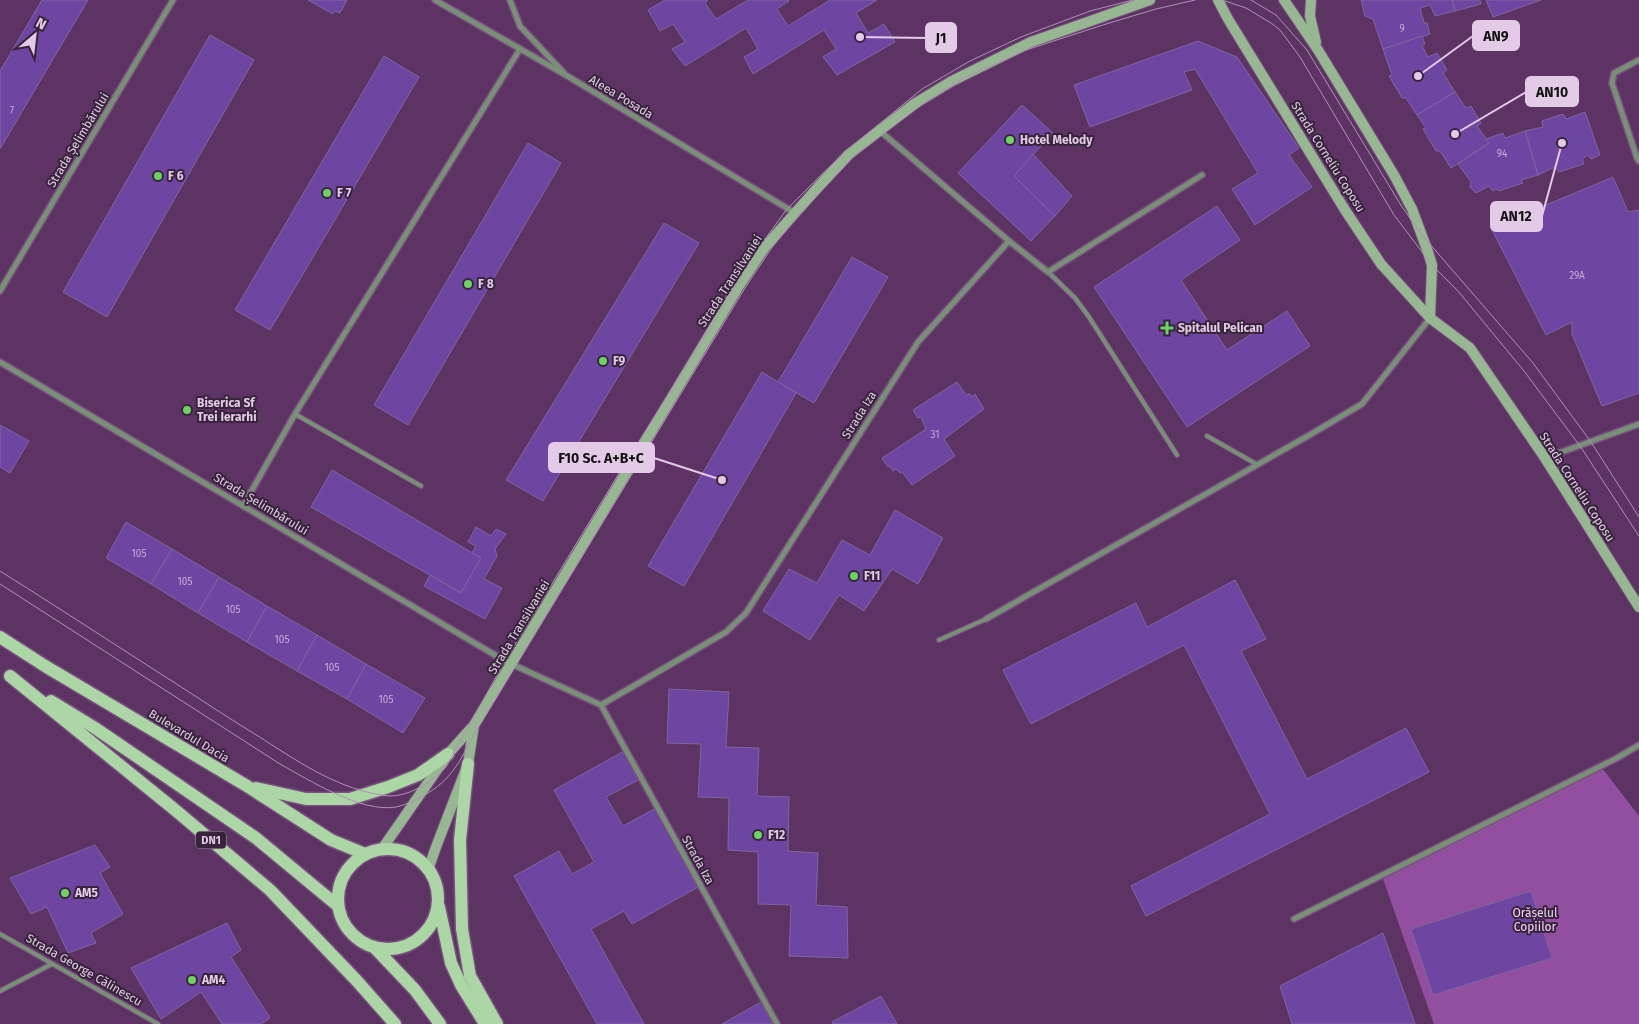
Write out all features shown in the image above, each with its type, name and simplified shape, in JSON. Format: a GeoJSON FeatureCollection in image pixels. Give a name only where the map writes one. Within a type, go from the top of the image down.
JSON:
{"type":"FeatureCollection","features":[{"type":"Feature","properties":{"kind":"main road","name":"Strada Transilvaniei"},"geometry":{"type":"LineString","coordinates":[[382,849],[448,754],[474,725],[740,286],[765,247],[794,213],[848,155],[914,104],[952,81],[1003,54],[1031,42],[1150,0]]}},
{"type":"Feature","properties":{"kind":"main road","name":"Strada Corneliu Coposu"},"geometry":{"type":"LineString","coordinates":[[1218,0],[1345,210],[1381,264],[1430,318],[1470,348],[1545,458],[1639,607]]}},
{"type":"Feature","properties":{"kind":"main road"},"geometry":{"type":"LineString","coordinates":[[1284,0],[1318,50],[1394,175],[1412,209],[1432,265],[1430,318]]}},
{"type":"Feature","properties":{"kind":"main road"},"geometry":{"type":"LineString","coordinates":[[1311,0],[1310,16],[1318,50]]}},
{"type":"Feature","properties":{"kind":"main road","name":"Bulevardul Dacia"},"geometry":{"type":"LineString","coordinates":[[0,637],[45,666],[247,786],[331,840],[365,854]]}},
{"type":"Feature","properties":{"kind":"main road","name":"DN1"},"geometry":{"type":"LineString","coordinates":[[5,673],[95,728],[256,838],[338,906],[342,920],[350,932],[362,942],[375,948],[415,990],[440,1024]]}},
{"type":"Feature","properties":{"kind":"main road","name":"DN1"},"geometry":{"type":"LineString","coordinates":[[5,673],[270,890],[357,981],[395,1024]]}},
{"type":"Feature","properties":{"kind":"main road","name":"Strada Transilvaniei"},"geometry":{"type":"LineString","coordinates":[[433,875],[429,867],[468,764],[474,725]]}},
{"type":"Feature","properties":{"kind":"main road"},"geometry":{"type":"LineString","coordinates":[[247,786],[306,799],[350,799],[418,775],[448,754]]}},
{"type":"Feature","properties":{"kind":"main road"},"geometry":{"type":"LineString","coordinates":[[468,764],[460,840],[462,929],[470,976],[497,1024]]}},
{"type":"Feature","properties":{"kind":"main road"},"geometry":{"type":"LineString","coordinates":[[338,906],[338,890],[343,876],[353,863],[365,854],[382,849],[397,849],[411,854],[424,863],[433,875],[438,890],[438,906],[450,964],[461,986],[485,1024]]}},
{"type":"Feature","properties":{"kind":"main road"},"geometry":{"type":"LineString","coordinates":[[375,948],[392,950],[409,946],[423,936],[433,922],[438,906]]}},
{"type":"Feature","properties":{"kind":"street","name":"Strada Șelimbărului"},"geometry":{"type":"LineString","coordinates":[[0,291],[173,0]]}},
{"type":"Feature","properties":{"kind":"street","name":"Aleea Posada"},"geometry":{"type":"LineString","coordinates":[[435,0],[568,77],[794,213]]}},
{"type":"Feature","properties":{"kind":"street"},"geometry":{"type":"LineString","coordinates":[[510,0],[520,26],[568,77]]}},
{"type":"Feature","properties":{"kind":"street"},"geometry":{"type":"LineString","coordinates":[[243,506],[295,414],[520,49]]}},
{"type":"Feature","properties":{"kind":"street"},"geometry":{"type":"LineString","coordinates":[[1639,60],[1614,73],[1612,82],[1639,161]]}},
{"type":"Feature","properties":{"kind":"street"},"geometry":{"type":"LineString","coordinates":[[880,131],[1009,242],[1048,272],[1202,175]]}},
{"type":"Feature","properties":{"kind":"street","name":"Strada Iza"},"geometry":{"type":"LineString","coordinates":[[777,1024],[601,705],[726,632],[746,612],[918,342],[1009,242]]}},
{"type":"Feature","properties":{"kind":"street"},"geometry":{"type":"LineString","coordinates":[[986,618],[1258,465],[1362,404],[1430,318]]}},
{"type":"Feature","properties":{"kind":"street","name":"Strada Șelimbărului"},"geometry":{"type":"LineString","coordinates":[[0,362],[511,664]]}},
{"type":"Feature","properties":{"kind":"street"},"geometry":{"type":"LineString","coordinates":[[1545,458],[1639,424]]}},
{"type":"Feature","properties":{"kind":"street"},"geometry":{"type":"LineString","coordinates":[[511,664],[601,705]]}},
{"type":"Feature","properties":{"kind":"street"},"geometry":{"type":"LineString","coordinates":[[1294,919],[1617,758],[1639,744]]}},
{"type":"Feature","properties":{"kind":"lane"},"geometry":{"type":"LineString","coordinates":[[1048,272],[1075,298],[1089,317],[1177,455]]}},
{"type":"Feature","properties":{"kind":"lane"},"geometry":{"type":"LineString","coordinates":[[295,414],[421,486]]}},
{"type":"Feature","properties":{"kind":"lane"},"geometry":{"type":"LineString","coordinates":[[1207,436],[1258,465]]}},
{"type":"Feature","properties":{"kind":"lane"},"geometry":{"type":"LineString","coordinates":[[938,640],[986,618]]}},
{"type":"Feature","properties":{"kind":"lane","name":"Strada George Călinescu"},"geometry":{"type":"LineString","coordinates":[[0,934],[158,1024]]}},
{"type":"Feature","properties":{"kind":"lane"},"geometry":{"type":"LineString","coordinates":[[0,991],[52,964]]}},
{"type":"Feature","properties":{"kind":"green space","name":"Orășelul Copiilor"},"geometry":{"type":"Polygon","coordinates":[[[1602,768],[1639,816],[1639,1024],[1434,1024],[1383,879],[1602,768]]]}},
{"type":"Feature","properties":{"kind":"building"},"geometry":{"type":"Polygon","coordinates":[[[42,0],[88,0],[0,149],[0,71],[42,0]]]}},
{"type":"Feature","properties":{"kind":"building"},"geometry":{"type":"Polygon","coordinates":[[[308,0],[347,0],[340,13],[335,11],[333,14],[308,0]]]}},
{"type":"Feature","properties":{"kind":"building"},"geometry":{"type":"Polygon","coordinates":[[[665,0],[708,0],[705,3],[716,19],[748,0],[788,0],[777,9],[788,26],[830,0],[877,0],[856,13],[868,33],[884,24],[895,42],[837,75],[823,57],[836,49],[824,30],[753,74],[744,57],[758,49],[746,28],[685,66],[672,49],[685,42],[673,24],[660,31],[648,10],[665,0]]]}},
{"type":"Feature","properties":{"kind":"building"},"geometry":{"type":"Polygon","coordinates":[[[1361,0],[1452,0],[1455,11],[1435,16],[1430,5],[1420,8],[1424,23],[1427,23],[1430,34],[1383,49],[1373,19],[1365,16],[1361,0]]]}},
{"type":"Feature","properties":{"kind":"building"},"geometry":{"type":"Polygon","coordinates":[[[1452,0],[1480,0],[1481,4],[1455,11],[1452,0]]]}},
{"type":"Feature","properties":{"kind":"building"},"geometry":{"type":"Polygon","coordinates":[[[1486,0],[1541,0],[1493,17],[1486,0]]]}},
{"type":"Feature","properties":{"kind":"building","name":"F 6"},"geometry":{"type":"Polygon","coordinates":[[[210,35],[254,60],[107,317],[63,292],[210,35]]]}},
{"type":"Feature","properties":{"kind":"building"},"geometry":{"type":"Polygon","coordinates":[[[1422,36],[1425,44],[1422,46],[1428,57],[1437,53],[1447,70],[1443,73],[1455,92],[1417,115],[1406,98],[1402,98],[1389,76],[1392,75],[1383,49],[1422,36]]]}},
{"type":"Feature","properties":{"kind":"building"},"geometry":{"type":"Polygon","coordinates":[[[1198,41],[1237,57],[1299,148],[1289,155],[1312,187],[1255,225],[1232,189],[1258,173],[1195,69],[1184,72],[1192,90],[1090,127],[1074,85],[1198,41]]]}},
{"type":"Feature","properties":{"kind":"building","name":"F 7"},"geometry":{"type":"Polygon","coordinates":[[[384,56],[419,77],[270,330],[235,310],[384,56]]]}},
{"type":"Feature","properties":{"kind":"building"},"geometry":{"type":"Polygon","coordinates":[[[1455,92],[1466,108],[1471,106],[1481,123],[1477,126],[1489,143],[1451,168],[1440,151],[1436,151],[1423,129],[1426,128],[1417,115],[1455,92]]]}},
{"type":"Feature","properties":{"kind":"building"},"geometry":{"type":"Polygon","coordinates":[[[1022,105],[1053,133],[1014,176],[1055,216],[1031,241],[958,173],[1022,105]]]}},
{"type":"Feature","properties":{"kind":"building"},"geometry":{"type":"Polygon","coordinates":[[[1585,112],[1600,155],[1591,159],[1588,155],[1582,159],[1584,164],[1559,172],[1555,167],[1538,175],[1525,131],[1543,127],[1542,121],[1563,114],[1566,119],[1585,112]]]}},
{"type":"Feature","properties":{"kind":"building"},"geometry":{"type":"Polygon","coordinates":[[[1525,131],[1538,175],[1521,180],[1523,183],[1499,191],[1496,189],[1493,191],[1489,186],[1476,193],[1470,187],[1471,182],[1458,164],[1489,143],[1486,139],[1503,133],[1505,138],[1525,131]]]}},
{"type":"Feature","properties":{"kind":"building","name":"F 8"},"geometry":{"type":"Polygon","coordinates":[[[528,143],[561,163],[408,425],[374,405],[528,143]]]}},
{"type":"Feature","properties":{"kind":"building"},"geometry":{"type":"Polygon","coordinates":[[[1033,154],[1072,196],[1055,216],[1014,176],[1033,154]]]}},
{"type":"Feature","properties":{"kind":"building"},"geometry":{"type":"Polygon","coordinates":[[[1613,177],[1628,212],[1639,210],[1639,393],[1602,406],[1572,334],[1572,322],[1546,335],[1491,228],[1613,177]]]}},
{"type":"Feature","properties":{"kind":"building","name":"Spitalul Pelican"},"geometry":{"type":"Polygon","coordinates":[[[1217,206],[1240,240],[1181,280],[1227,350],[1287,311],[1310,346],[1187,427],[1094,287],[1217,206]]]}},
{"type":"Feature","properties":{"kind":"building","name":"F9"},"geometry":{"type":"Polygon","coordinates":[[[664,223],[699,243],[543,501],[506,480],[664,223]]]}},
{"type":"Feature","properties":{"kind":"building"},"geometry":{"type":"Polygon","coordinates":[[[852,257],[888,277],[814,403],[778,382],[852,257]]]}},
{"type":"Feature","properties":{"kind":"building"},"geometry":{"type":"Polygon","coordinates":[[[762,372],[796,393],[684,586],[648,566],[762,372]]]}},
{"type":"Feature","properties":{"kind":"building"},"geometry":{"type":"Polygon","coordinates":[[[957,382],[966,395],[970,394],[972,397],[975,394],[984,409],[944,439],[955,456],[912,485],[902,472],[900,473],[896,469],[893,471],[882,458],[926,429],[921,417],[918,418],[913,410],[957,382]]]}},
{"type":"Feature","properties":{"kind":"building"},"geometry":{"type":"Polygon","coordinates":[[[0,425],[29,441],[10,473],[0,467],[0,425]]]}},
{"type":"Feature","properties":{"kind":"building"},"geometry":{"type":"Polygon","coordinates":[[[332,470],[481,558],[461,593],[311,507],[332,470]]]}},
{"type":"Feature","properties":{"kind":"building","name":"F11"},"geometry":{"type":"Polygon","coordinates":[[[895,510],[943,538],[918,584],[892,569],[864,611],[839,595],[810,640],[763,611],[789,569],[817,583],[842,540],[870,555],[895,510]]]}},
{"type":"Feature","properties":{"kind":"building"},"geometry":{"type":"Polygon","coordinates":[[[126,522],[172,549],[151,584],[106,558],[126,522]]]}},
{"type":"Feature","properties":{"kind":"building"},"geometry":{"type":"Polygon","coordinates":[[[476,527],[491,536],[496,529],[506,534],[495,549],[497,556],[484,579],[502,588],[485,619],[424,586],[430,575],[461,593],[481,558],[472,553],[476,546],[468,542],[476,527]]]}},
{"type":"Feature","properties":{"kind":"building"},"geometry":{"type":"Polygon","coordinates":[[[172,549],[219,577],[198,613],[151,584],[172,549]]]}},
{"type":"Feature","properties":{"kind":"building"},"geometry":{"type":"Polygon","coordinates":[[[219,577],[267,606],[247,642],[198,613],[219,577]]]}},
{"type":"Feature","properties":{"kind":"building"},"geometry":{"type":"Polygon","coordinates":[[[1235,580],[1266,639],[1241,651],[1307,779],[1406,728],[1429,772],[1146,916],[1131,886],[1270,814],[1184,645],[1031,724],[1003,670],[1136,603],[1147,627],[1235,580]]]}},
{"type":"Feature","properties":{"kind":"building"},"geometry":{"type":"Polygon","coordinates":[[[267,606],[317,635],[297,671],[247,642],[267,606]]]}},
{"type":"Feature","properties":{"kind":"building"},"geometry":{"type":"Polygon","coordinates":[[[317,635],[366,664],[347,699],[297,671],[317,635]]]}},
{"type":"Feature","properties":{"kind":"building"},"geometry":{"type":"Polygon","coordinates":[[[366,664],[425,698],[403,733],[347,699],[366,664]]]}},
{"type":"Feature","properties":{"kind":"building","name":"F12"},"geometry":{"type":"Polygon","coordinates":[[[669,689],[729,692],[726,747],[759,748],[757,796],[789,797],[788,851],[818,853],[816,905],[847,907],[848,958],[789,956],[791,905],[758,904],[758,852],[728,850],[729,798],[698,797],[701,744],[667,743],[669,689]]]}},
{"type":"Feature","properties":{"kind":"building"},"geometry":{"type":"Polygon","coordinates":[[[624,751],[640,779],[606,797],[623,826],[656,808],[700,886],[632,924],[624,911],[591,929],[644,1024],[597,1024],[514,876],[559,851],[572,874],[594,862],[554,790],[624,751]]]}},
{"type":"Feature","properties":{"kind":"building","name":"AM5"},"geometry":{"type":"Polygon","coordinates":[[[95,845],[110,867],[100,873],[123,914],[91,933],[96,943],[68,953],[47,907],[31,914],[10,878],[95,845]]]}},
{"type":"Feature","properties":{"kind":"building"},"geometry":{"type":"Polygon","coordinates":[[[1531,891],[1552,958],[1433,995],[1411,929],[1531,891]]]}},
{"type":"Feature","properties":{"kind":"building","name":"AM4"},"geometry":{"type":"Polygon","coordinates":[[[227,923],[241,950],[231,957],[270,1018],[261,1024],[222,1024],[201,992],[161,1019],[131,968],[227,923]]]}},
{"type":"Feature","properties":{"kind":"building"},"geometry":{"type":"Polygon","coordinates":[[[1383,933],[1415,1024],[1292,1024],[1280,986],[1383,933]]]}},
{"type":"Feature","properties":{"kind":"building"},"geometry":{"type":"Polygon","coordinates":[[[881,996],[897,1024],[833,1024],[832,1022],[881,996]]]}},
{"type":"Feature","properties":{"kind":"building"},"geometry":{"type":"Polygon","coordinates":[[[761,1002],[773,1024],[722,1024],[761,1002]]]}},
{"type":"Feature","properties":{"kind":"tram line"},"geometry":{"type":"LineString","coordinates":[[0,571],[314,771],[344,785],[378,794],[391,796],[414,790],[435,777],[446,767],[505,661],[621,470],[755,253],[787,209],[850,148],[922,89],[970,61],[1021,37],[1090,11],[1133,0]]}},
{"type":"Feature","properties":{"kind":"tram line"},"geometry":{"type":"LineString","coordinates":[[0,584],[280,764],[320,786],[367,805],[382,808],[406,804],[430,792],[456,767],[745,288],[773,246],[798,216],[855,155],[928,100],[962,79],[1026,50],[1156,9],[1195,0]]}},
{"type":"Feature","properties":{"kind":"tram line"},"geometry":{"type":"LineString","coordinates":[[1222,0],[1246,8],[1280,30],[1300,57],[1394,215],[1432,265],[1458,291],[1524,371],[1580,446],[1639,536]]}},
{"type":"Feature","properties":{"kind":"tram line"},"geometry":{"type":"LineString","coordinates":[[1251,0],[1276,15],[1307,50],[1402,207],[1422,235],[1533,363],[1591,442],[1639,517]]}},
{"type":"Feature","properties":{"kind":"place","name":"J1"},"geometry":{"type":"Point","coordinates":[860,37]}},
{"type":"Feature","properties":{"kind":"place","name":"AN9"},"geometry":{"type":"Point","coordinates":[1418,76]}},
{"type":"Feature","properties":{"kind":"place","name":"AN10"},"geometry":{"type":"Point","coordinates":[1455,134]}},
{"type":"Feature","properties":{"kind":"place","name":"Hotel Melody"},"geometry":{"type":"Point","coordinates":[1010,140]}},
{"type":"Feature","properties":{"kind":"place","name":"AN12"},"geometry":{"type":"Point","coordinates":[1562,143]}},
{"type":"Feature","properties":{"kind":"place","name":"F 6"},"geometry":{"type":"Point","coordinates":[158,176]}},
{"type":"Feature","properties":{"kind":"place","name":"F 7"},"geometry":{"type":"Point","coordinates":[327,193]}},
{"type":"Feature","properties":{"kind":"place","name":"F 8"},"geometry":{"type":"Point","coordinates":[468,284]}},
{"type":"Feature","properties":{"kind":"place","name":"Spitalul Pelican"},"geometry":{"type":"Point","coordinates":[1167,328]}},
{"type":"Feature","properties":{"kind":"place","name":"F9"},"geometry":{"type":"Point","coordinates":[603,361]}},
{"type":"Feature","properties":{"kind":"place","name":"Biserica Sf Trei Ierarhi"},"geometry":{"type":"Point","coordinates":[187,410]}},
{"type":"Feature","properties":{"kind":"place","name":"F10 Sc. A+B+C"},"geometry":{"type":"Point","coordinates":[722,480]}},
{"type":"Feature","properties":{"kind":"place","name":"F11"},"geometry":{"type":"Point","coordinates":[854,576]}},
{"type":"Feature","properties":{"kind":"place","name":"F12"},"geometry":{"type":"Point","coordinates":[758,835]}},
{"type":"Feature","properties":{"kind":"place","name":"AM5"},"geometry":{"type":"Point","coordinates":[65,893]}},
{"type":"Feature","properties":{"kind":"place","name":"AM4"},"geometry":{"type":"Point","coordinates":[192,980]}}]}
